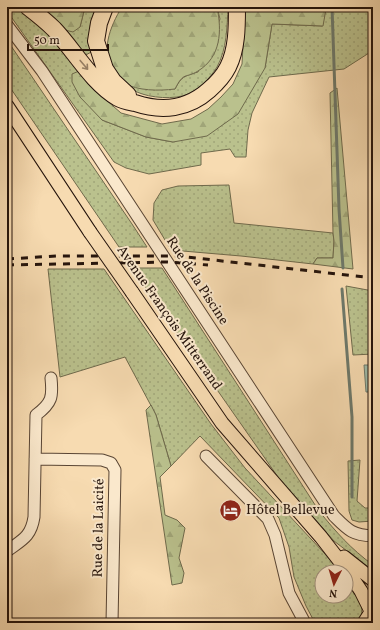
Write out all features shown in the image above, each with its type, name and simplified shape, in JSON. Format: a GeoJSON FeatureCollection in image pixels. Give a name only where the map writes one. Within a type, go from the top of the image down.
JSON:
{"type":"FeatureCollection","features":[{"type":"Feature","properties":{"kind":"highway"},"geometry":{"type":"LineString","coordinates":[[28,7],[53,28],[106,89],[119,98],[157,109],[173,108],[188,104],[201,97],[220,80],[233,53],[237,24],[236,7]]}},
{"type":"Feature","properties":{"kind":"highway"},"geometry":{"type":"LineString","coordinates":[[105,7],[99,23],[96,41],[105,69],[113,81],[124,92],[146,107]]}},
{"type":"Feature","properties":{"kind":"main road","name":"Avenue François Mitterrand"},"geometry":{"type":"LineString","coordinates":[[7,106],[90,232],[222,423],[349,572],[362,591],[372,610]]}},
{"type":"Feature","properties":{"kind":"main road","name":"Avenue François Mitterrand"},"geometry":{"type":"LineString","coordinates":[[321,538],[373,580]]}},
{"type":"Feature","properties":{"kind":"main road"},"geometry":{"type":"LineString","coordinates":[[364,623],[372,610]]}},
{"type":"Feature","properties":{"kind":"street","name":"Rue de la Piscine"},"geometry":{"type":"LineString","coordinates":[[7,25],[42,71],[334,516],[350,531],[362,536],[373,536]]}},
{"type":"Feature","properties":{"kind":"street"},"geometry":{"type":"LineString","coordinates":[[7,552],[26,537],[32,529],[34,517],[36,415],[50,402],[52,394],[51,378]]}},
{"type":"Feature","properties":{"kind":"street"},"geometry":{"type":"LineString","coordinates":[[206,456],[268,519],[275,535],[289,593],[305,623]]}},
{"type":"Feature","properties":{"kind":"street","name":"Rue de la Laicité"},"geometry":{"type":"LineString","coordinates":[[35,459],[102,460],[111,463],[115,470],[112,623]]}},
{"type":"Feature","properties":{"kind":"green space"},"geometry":{"type":"Polygon","coordinates":[[[7,7],[16,7],[48,33],[79,71],[102,120],[146,137],[173,142],[265,68],[272,24],[322,26],[326,8],[373,10],[373,49],[344,69],[269,77],[252,113],[248,130],[246,157],[235,157],[230,149],[201,153],[201,165],[149,174],[126,168],[114,162],[7,11],[7,7]]]}},
{"type":"Feature","properties":{"kind":"green space"},"geometry":{"type":"Polygon","coordinates":[[[37,7],[85,7],[80,27],[73,32],[58,26],[37,7]]]}},
{"type":"Feature","properties":{"kind":"green space"},"geometry":{"type":"Polygon","coordinates":[[[85,7],[100,7],[93,51],[84,56],[54,22],[80,27],[85,7]]]}},
{"type":"Feature","properties":{"kind":"green space"},"geometry":{"type":"Polygon","coordinates":[[[122,7],[217,7],[219,16],[219,34],[215,51],[206,65],[198,71],[185,76],[178,83],[175,89],[149,90],[129,86],[118,78],[110,66],[107,49],[110,31],[122,7]]]}},
{"type":"Feature","properties":{"kind":"green space"},"geometry":{"type":"Polygon","coordinates":[[[217,7],[228,7],[225,45],[217,67],[201,86],[183,96],[162,98],[137,92],[122,82],[175,89],[179,82],[184,78],[198,72],[220,19],[217,7]]]}},
{"type":"Feature","properties":{"kind":"green space"},"geometry":{"type":"Polygon","coordinates":[[[245,7],[373,7],[373,10],[326,9],[323,26],[272,24],[265,68],[238,114],[207,136],[173,142],[146,137],[102,120],[80,97],[72,82],[72,74],[79,71],[89,85],[121,113],[162,124],[191,119],[208,109],[233,84],[242,64],[245,7]]]}},
{"type":"Feature","properties":{"kind":"green space"},"geometry":{"type":"Polygon","coordinates":[[[7,40],[147,247],[119,247],[7,83],[7,40]]]}},
{"type":"Feature","properties":{"kind":"green space"},"geometry":{"type":"Polygon","coordinates":[[[337,88],[353,269],[313,264],[317,258],[333,258],[334,241],[330,93],[337,88]]]}},
{"type":"Feature","properties":{"kind":"green space"},"geometry":{"type":"Polygon","coordinates":[[[229,185],[234,223],[333,233],[333,258],[317,258],[313,264],[171,250],[153,220],[154,203],[162,190],[178,186],[229,185]]]}},
{"type":"Feature","properties":{"kind":"green space"},"geometry":{"type":"Polygon","coordinates":[[[132,268],[162,268],[319,511],[344,540],[373,565],[373,571],[334,541],[278,477],[132,268]]]}},
{"type":"Feature","properties":{"kind":"green space"},"geometry":{"type":"Polygon","coordinates":[[[48,269],[104,269],[211,424],[245,468],[333,564],[314,564],[314,604],[354,604],[354,590],[360,599],[361,604],[362,610],[360,623],[315,623],[294,577],[289,547],[279,518],[200,436],[171,466],[156,415],[125,357],[60,377],[48,269]]]}},
{"type":"Feature","properties":{"kind":"green space"},"geometry":{"type":"Polygon","coordinates":[[[346,286],[373,291],[373,354],[353,355],[346,286]]]}},
{"type":"Feature","properties":{"kind":"green space"},"geometry":{"type":"Polygon","coordinates":[[[151,405],[156,415],[171,466],[160,477],[165,515],[177,520],[185,528],[179,558],[184,573],[182,583],[172,585],[146,410],[151,405]]]}},
{"type":"Feature","properties":{"kind":"green space"},"geometry":{"type":"Polygon","coordinates":[[[360,460],[357,501],[365,508],[373,508],[373,521],[359,522],[352,520],[349,511],[348,461],[360,460]]]}},
{"type":"Feature","properties":{"kind":"shaded area"},"geometry":{"type":"Polygon","coordinates":[[[364,365],[373,365],[373,392],[366,392],[364,365]]]}},
{"type":"Feature","properties":{"kind":"waterway"},"geometry":{"type":"LineString","coordinates":[[332,7],[339,209],[343,268]]}},
{"type":"Feature","properties":{"kind":"waterway"},"geometry":{"type":"LineString","coordinates":[[342,289],[352,417],[352,497]]}},
{"type":"Feature","properties":{"kind":"railway"},"geometry":{"type":"LineString","coordinates":[[7,259],[56,256],[178,256],[373,278]]}},
{"type":"Feature","properties":{"kind":"railway"},"geometry":{"type":"LineString","coordinates":[[7,265],[167,262],[208,265]]}},
{"type":"Feature","properties":{"kind":"place","name":"Hôtel Bellevue"},"geometry":{"type":"Point","coordinates":[231,510]}}]}
